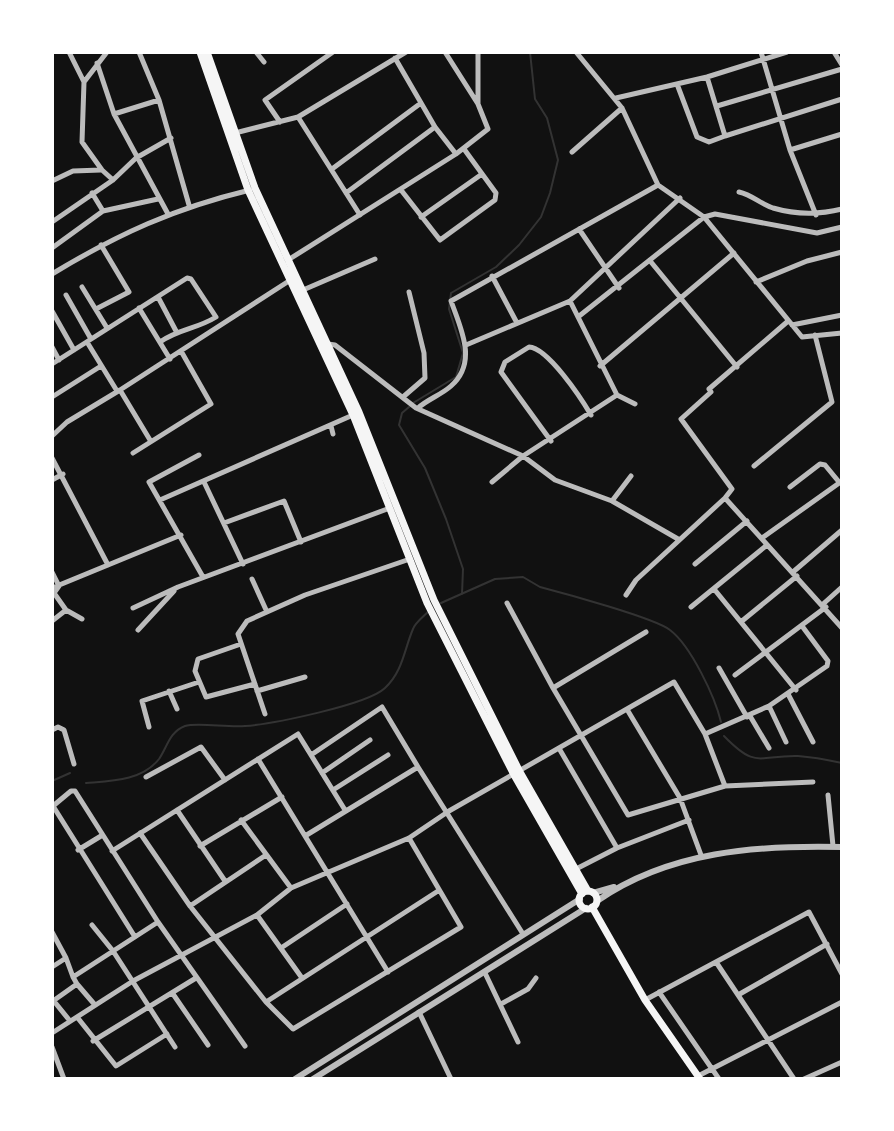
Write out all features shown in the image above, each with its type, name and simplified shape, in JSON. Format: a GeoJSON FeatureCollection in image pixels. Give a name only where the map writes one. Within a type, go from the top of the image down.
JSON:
{"type":"FeatureCollection","features":[{"type":"Feature","properties":{"kind":"main road"},"geometry":{"type":"LineString","coordinates":[[200,52],[251,189],[356,414]]}},
{"type":"Feature","properties":{"kind":"main road"},"geometry":{"type":"LineString","coordinates":[[207,52],[231,134]]}},
{"type":"Feature","properties":{"kind":"main road"},"geometry":{"type":"LineString","coordinates":[[251,189],[327,344],[441,624],[517,774],[645,1000],[699,1077]]}},
{"type":"Feature","properties":{"kind":"main road"},"geometry":{"type":"LineString","coordinates":[[517,774],[576,869],[588,899]]}},
{"type":"Feature","properties":{"kind":"street"},"geometry":{"type":"LineString","coordinates":[[69,52],[84,82],[82,142],[113,180]]}},
{"type":"Feature","properties":{"kind":"street"},"geometry":{"type":"LineString","coordinates":[[84,82],[107,52]]}},
{"type":"Feature","properties":{"kind":"street"},"geometry":{"type":"LineString","coordinates":[[139,52],[159,100],[189,205]]}},
{"type":"Feature","properties":{"kind":"street"},"geometry":{"type":"LineString","coordinates":[[256,52],[264,62]]}},
{"type":"Feature","properties":{"kind":"street"},"geometry":{"type":"LineString","coordinates":[[280,122],[265,100],[333,52]]}},
{"type":"Feature","properties":{"kind":"street"},"geometry":{"type":"LineString","coordinates":[[231,134],[298,117],[406,52]]}},
{"type":"Feature","properties":{"kind":"street"},"geometry":{"type":"LineString","coordinates":[[288,260],[308,251],[464,149],[488,129],[478,104],[445,52]]}},
{"type":"Feature","properties":{"kind":"street"},"geometry":{"type":"LineString","coordinates":[[478,52],[478,104]]}},
{"type":"Feature","properties":{"kind":"street"},"geometry":{"type":"LineString","coordinates":[[576,52],[616,98],[658,185],[704,217],[789,324],[802,337],[842,333]]}},
{"type":"Feature","properties":{"kind":"street"},"geometry":{"type":"LineString","coordinates":[[761,52],[790,150],[816,215]]}},
{"type":"Feature","properties":{"kind":"street"},"geometry":{"type":"LineString","coordinates":[[616,98],[707,77],[787,52]]}},
{"type":"Feature","properties":{"kind":"street"},"geometry":{"type":"LineString","coordinates":[[717,106],[773,90],[841,63],[834,52]]}},
{"type":"Feature","properties":{"kind":"street"},"geometry":{"type":"LineString","coordinates":[[395,58],[435,127],[456,154]]}},
{"type":"Feature","properties":{"kind":"street"},"geometry":{"type":"LineString","coordinates":[[97,63],[114,114],[168,214]]}},
{"type":"Feature","properties":{"kind":"street"},"geometry":{"type":"LineString","coordinates":[[707,77],[725,136]]}},
{"type":"Feature","properties":{"kind":"street"},"geometry":{"type":"LineString","coordinates":[[677,84],[699,140],[709,142],[842,99]]}},
{"type":"Feature","properties":{"kind":"street"},"geometry":{"type":"LineString","coordinates":[[114,114],[159,100]]}},
{"type":"Feature","properties":{"kind":"street"},"geometry":{"type":"LineString","coordinates":[[332,169],[421,103]]}},
{"type":"Feature","properties":{"kind":"street"},"geometry":{"type":"LineString","coordinates":[[572,152],[622,108]]}},
{"type":"Feature","properties":{"kind":"street"},"geometry":{"type":"LineString","coordinates":[[298,117],[360,215]]}},
{"type":"Feature","properties":{"kind":"street"},"geometry":{"type":"LineString","coordinates":[[346,193],[435,127]]}},
{"type":"Feature","properties":{"kind":"street"},"geometry":{"type":"LineString","coordinates":[[790,150],[842,134]]}},
{"type":"Feature","properties":{"kind":"street"},"geometry":{"type":"LineString","coordinates":[[52,222],[113,180],[136,158],[171,138]]}},
{"type":"Feature","properties":{"kind":"street"},"geometry":{"type":"LineString","coordinates":[[401,190],[440,240],[495,200],[496,193],[464,149]]}},
{"type":"Feature","properties":{"kind":"street"},"geometry":{"type":"LineString","coordinates":[[52,181],[73,171],[102,170]]}},
{"type":"Feature","properties":{"kind":"street"},"geometry":{"type":"LineString","coordinates":[[421,217],[482,174]]}},
{"type":"Feature","properties":{"kind":"street"},"geometry":{"type":"LineString","coordinates":[[417,408],[450,387],[461,375],[466,345],[451,301],[658,185]]}},
{"type":"Feature","properties":{"kind":"street"},"geometry":{"type":"LineString","coordinates":[[52,274],[101,245],[189,205],[251,189]]}},
{"type":"Feature","properties":{"kind":"street"},"geometry":{"type":"LineString","coordinates":[[739,192],[758,197],[770,207],[816,215],[842,209]]}},
{"type":"Feature","properties":{"kind":"street"},"geometry":{"type":"LineString","coordinates":[[92,193],[103,211]]}},
{"type":"Feature","properties":{"kind":"street"},"geometry":{"type":"LineString","coordinates":[[466,345],[570,301],[680,198]]}},
{"type":"Feature","properties":{"kind":"street"},"geometry":{"type":"LineString","coordinates":[[52,248],[103,211],[158,199]]}},
{"type":"Feature","properties":{"kind":"street"},"geometry":{"type":"LineString","coordinates":[[578,317],[619,288],[704,217],[715,214],[817,233],[842,227]]}},
{"type":"Feature","properties":{"kind":"street"},"geometry":{"type":"LineString","coordinates":[[579,229],[619,288]]}},
{"type":"Feature","properties":{"kind":"street"},"geometry":{"type":"LineString","coordinates":[[96,309],[129,292],[101,245]]}},
{"type":"Feature","properties":{"kind":"street"},"geometry":{"type":"LineString","coordinates":[[756,282],[807,261],[842,252]]}},
{"type":"Feature","properties":{"kind":"street"},"geometry":{"type":"LineString","coordinates":[[600,366],[734,253]]}},
{"type":"Feature","properties":{"kind":"street"},"geometry":{"type":"LineString","coordinates":[[303,290],[375,259]]}},
{"type":"Feature","properties":{"kind":"street"},"geometry":{"type":"LineString","coordinates":[[651,262],[737,367]]}},
{"type":"Feature","properties":{"kind":"street"},"geometry":{"type":"LineString","coordinates":[[492,276],[517,323]]}},
{"type":"Feature","properties":{"kind":"street"},"geometry":{"type":"LineString","coordinates":[[52,364],[187,278],[191,279],[221,324]]}},
{"type":"Feature","properties":{"kind":"street"},"geometry":{"type":"LineString","coordinates":[[52,436],[293,279]]}},
{"type":"Feature","properties":{"kind":"street"},"geometry":{"type":"LineString","coordinates":[[82,287],[107,328]]}},
{"type":"Feature","properties":{"kind":"street"},"geometry":{"type":"LineString","coordinates":[[406,399],[425,378],[424,353],[409,292]]}},
{"type":"Feature","properties":{"kind":"street"},"geometry":{"type":"LineString","coordinates":[[66,295],[101,366],[150,440]]}},
{"type":"Feature","properties":{"kind":"street"},"geometry":{"type":"LineString","coordinates":[[158,297],[176,331]]}},
{"type":"Feature","properties":{"kind":"street"},"geometry":{"type":"LineString","coordinates":[[570,301],[617,395],[635,404]]}},
{"type":"Feature","properties":{"kind":"street"},"geometry":{"type":"LineString","coordinates":[[139,308],[170,359]]}},
{"type":"Feature","properties":{"kind":"street"},"geometry":{"type":"LineString","coordinates":[[52,311],[74,350]]}},
{"type":"Feature","properties":{"kind":"street"},"geometry":{"type":"LineString","coordinates":[[626,595],[636,580],[732,489],[681,419],[789,324],[842,315]]}},
{"type":"Feature","properties":{"kind":"street"},"geometry":{"type":"LineString","coordinates":[[160,342],[176,331],[199,328],[216,317]]}},
{"type":"Feature","properties":{"kind":"street"},"geometry":{"type":"LineString","coordinates":[[754,466],[832,402],[815,335]]}},
{"type":"Feature","properties":{"kind":"street"},"geometry":{"type":"LineString","coordinates":[[327,344],[335,345],[417,408],[523,456],[555,480],[612,501],[678,539]]}},
{"type":"Feature","properties":{"kind":"street"},"geometry":{"type":"LineString","coordinates":[[52,347],[59,360]]}},
{"type":"Feature","properties":{"kind":"street"},"geometry":{"type":"LineString","coordinates":[[551,441],[501,372],[505,362],[529,347],[542,352],[580,396],[591,415]]}},
{"type":"Feature","properties":{"kind":"street"},"geometry":{"type":"LineString","coordinates":[[133,453],[211,404],[181,351]]}},
{"type":"Feature","properties":{"kind":"street"},"geometry":{"type":"LineString","coordinates":[[52,397],[101,366]]}},
{"type":"Feature","properties":{"kind":"street"},"geometry":{"type":"LineString","coordinates":[[492,482],[523,456],[551,441],[617,395]]}},
{"type":"Feature","properties":{"kind":"street"},"geometry":{"type":"LineString","coordinates":[[160,500],[356,414]]}},
{"type":"Feature","properties":{"kind":"street"},"geometry":{"type":"LineString","coordinates":[[331,426],[333,434]]}},
{"type":"Feature","properties":{"kind":"street"},"geometry":{"type":"LineString","coordinates":[[199,455],[149,482],[203,577]]}},
{"type":"Feature","properties":{"kind":"street"},"geometry":{"type":"LineString","coordinates":[[52,458],[108,565]]}},
{"type":"Feature","properties":{"kind":"street"},"geometry":{"type":"LineString","coordinates":[[762,538],[841,482],[825,465],[820,464],[790,487]]}},
{"type":"Feature","properties":{"kind":"street"},"geometry":{"type":"LineString","coordinates":[[52,480],[63,474]]}},
{"type":"Feature","properties":{"kind":"street"},"geometry":{"type":"LineString","coordinates":[[612,501],[631,476]]}},
{"type":"Feature","properties":{"kind":"street"},"geometry":{"type":"LineString","coordinates":[[204,482],[243,564]]}},
{"type":"Feature","properties":{"kind":"street"},"geometry":{"type":"LineString","coordinates":[[725,498],[842,628]]}},
{"type":"Feature","properties":{"kind":"street"},"geometry":{"type":"LineString","coordinates":[[224,523],[284,501],[301,542]]}},
{"type":"Feature","properties":{"kind":"street"},"geometry":{"type":"LineString","coordinates":[[133,608],[203,577],[392,507]]}},
{"type":"Feature","properties":{"kind":"street"},"geometry":{"type":"LineString","coordinates":[[695,564],[747,521]]}},
{"type":"Feature","properties":{"kind":"street"},"geometry":{"type":"LineString","coordinates":[[742,622],[842,530]]}},
{"type":"Feature","properties":{"kind":"street"},"geometry":{"type":"LineString","coordinates":[[56,587],[181,535]]}},
{"type":"Feature","properties":{"kind":"street"},"geometry":{"type":"LineString","coordinates":[[691,607],[767,545]]}},
{"type":"Feature","properties":{"kind":"street"},"geometry":{"type":"LineString","coordinates":[[265,714],[241,644],[240,627],[267,612],[412,559]]}},
{"type":"Feature","properties":{"kind":"street"},"geometry":{"type":"LineString","coordinates":[[52,572],[56,587],[54,593],[66,610],[82,619]]}},
{"type":"Feature","properties":{"kind":"street"},"geometry":{"type":"LineString","coordinates":[[252,579],[267,612]]}},
{"type":"Feature","properties":{"kind":"street"},"geometry":{"type":"LineString","coordinates":[[138,630],[178,587]]}},
{"type":"Feature","properties":{"kind":"street"},"geometry":{"type":"LineString","coordinates":[[735,675],[802,626],[842,587]]}},
{"type":"Feature","properties":{"kind":"street"},"geometry":{"type":"LineString","coordinates":[[714,589],[796,690]]}},
{"type":"Feature","properties":{"kind":"street"},"geometry":{"type":"LineString","coordinates":[[507,603],[628,815],[725,786],[813,782]]}},
{"type":"Feature","properties":{"kind":"street"},"geometry":{"type":"LineString","coordinates":[[52,621],[66,610]]}},
{"type":"Feature","properties":{"kind":"street"},"geometry":{"type":"LineString","coordinates":[[705,734],[769,706],[827,666],[828,661],[802,626]]}},
{"type":"Feature","properties":{"kind":"street"},"geometry":{"type":"LineString","coordinates":[[553,688],[646,632]]}},
{"type":"Feature","properties":{"kind":"street"},"geometry":{"type":"LineString","coordinates":[[241,644],[198,659],[195,671],[206,697],[305,677]]}},
{"type":"Feature","properties":{"kind":"street"},"geometry":{"type":"LineString","coordinates":[[719,668],[769,748]]}},
{"type":"Feature","properties":{"kind":"street"},"geometry":{"type":"LineString","coordinates":[[149,727],[142,701],[199,682]]}},
{"type":"Feature","properties":{"kind":"street"},"geometry":{"type":"LineString","coordinates":[[52,1033],[133,981],[257,915],[291,888],[409,838],[449,811],[674,682],[705,734],[725,786]]}},
{"type":"Feature","properties":{"kind":"street"},"geometry":{"type":"LineString","coordinates":[[169,691],[177,709]]}},
{"type":"Feature","properties":{"kind":"street"},"geometry":{"type":"LineString","coordinates":[[788,694],[813,742]]}},
{"type":"Feature","properties":{"kind":"street"},"geometry":{"type":"LineString","coordinates":[[769,706],[786,742]]}},
{"type":"Feature","properties":{"kind":"street"},"geometry":{"type":"LineString","coordinates":[[311,755],[382,707],[523,934]]}},
{"type":"Feature","properties":{"kind":"street"},"geometry":{"type":"LineString","coordinates":[[628,711],[680,798],[701,855]]}},
{"type":"Feature","properties":{"kind":"street"},"geometry":{"type":"LineString","coordinates":[[52,730],[58,727],[64,730],[74,764]]}},
{"type":"Feature","properties":{"kind":"street"},"geometry":{"type":"LineString","coordinates":[[112,851],[298,734],[345,810]]}},
{"type":"Feature","properties":{"kind":"street"},"geometry":{"type":"LineString","coordinates":[[322,773],[370,740]]}},
{"type":"Feature","properties":{"kind":"street"},"geometry":{"type":"LineString","coordinates":[[146,777],[201,747],[225,780]]}},
{"type":"Feature","properties":{"kind":"street"},"geometry":{"type":"LineString","coordinates":[[560,750],[617,848]]}},
{"type":"Feature","properties":{"kind":"street"},"geometry":{"type":"LineString","coordinates":[[333,790],[388,755]]}},
{"type":"Feature","properties":{"kind":"street"},"geometry":{"type":"LineString","coordinates":[[258,759],[388,972]]}},
{"type":"Feature","properties":{"kind":"street"},"geometry":{"type":"LineString","coordinates":[[305,836],[418,767]]}},
{"type":"Feature","properties":{"kind":"street"},"geometry":{"type":"LineString","coordinates":[[135,937],[53,806],[55,801],[75,791],[158,922],[245,1046]]}},
{"type":"Feature","properties":{"kind":"street"},"geometry":{"type":"LineString","coordinates":[[828,795],[833,846]]}},
{"type":"Feature","properties":{"kind":"street"},"geometry":{"type":"LineString","coordinates":[[200,846],[282,797]]}},
{"type":"Feature","properties":{"kind":"street"},"geometry":{"type":"LineString","coordinates":[[177,810],[225,881]]}},
{"type":"Feature","properties":{"kind":"street"},"geometry":{"type":"LineString","coordinates":[[241,820],[291,888]]}},
{"type":"Feature","properties":{"kind":"street"},"geometry":{"type":"LineString","coordinates":[[576,869],[617,848],[689,820]]}},
{"type":"Feature","properties":{"kind":"street"},"geometry":{"type":"LineString","coordinates":[[140,833],[190,906],[266,1002],[293,1029],[461,927],[409,838]]}},
{"type":"Feature","properties":{"kind":"street"},"geometry":{"type":"LineString","coordinates":[[78,850],[101,836]]}},
{"type":"Feature","properties":{"kind":"street"},"geometry":{"type":"LineString","coordinates":[[307,1078],[314,1067],[523,934],[588,899],[661,866],[701,855],[842,847]]}},
{"type":"Feature","properties":{"kind":"street"},"geometry":{"type":"LineString","coordinates":[[190,906],[266,855]]}},
{"type":"Feature","properties":{"kind":"street"},"geometry":{"type":"LineString","coordinates":[[266,1002],[438,891]]}},
{"type":"Feature","properties":{"kind":"street"},"geometry":{"type":"LineString","coordinates":[[307,1078],[327,1071],[485,973],[588,899]]}},
{"type":"Feature","properties":{"kind":"street"},"geometry":{"type":"LineString","coordinates":[[281,948],[347,904]]}},
{"type":"Feature","properties":{"kind":"street"},"geometry":{"type":"LineString","coordinates":[[645,1000],[809,912],[842,974]]}},
{"type":"Feature","properties":{"kind":"street"},"geometry":{"type":"LineString","coordinates":[[257,915],[302,978]]}},
{"type":"Feature","properties":{"kind":"street"},"geometry":{"type":"LineString","coordinates":[[73,977],[158,922]]}},
{"type":"Feature","properties":{"kind":"street"},"geometry":{"type":"LineString","coordinates":[[92,925],[113,951],[175,1047]]}},
{"type":"Feature","properties":{"kind":"street"},"geometry":{"type":"LineString","coordinates":[[52,932],[77,984],[95,1005]]}},
{"type":"Feature","properties":{"kind":"street"},"geometry":{"type":"LineString","coordinates":[[738,995],[827,944]]}},
{"type":"Feature","properties":{"kind":"street"},"geometry":{"type":"LineString","coordinates":[[52,967],[66,958]]}},
{"type":"Feature","properties":{"kind":"street"},"geometry":{"type":"LineString","coordinates":[[716,962],[794,1079]]}},
{"type":"Feature","properties":{"kind":"street"},"geometry":{"type":"LineString","coordinates":[[485,973],[518,1042]]}},
{"type":"Feature","properties":{"kind":"street"},"geometry":{"type":"LineString","coordinates":[[93,1041],[196,978]]}},
{"type":"Feature","properties":{"kind":"street"},"geometry":{"type":"LineString","coordinates":[[501,1004],[528,989],[536,978]]}},
{"type":"Feature","properties":{"kind":"street"},"geometry":{"type":"LineString","coordinates":[[70,1021],[53,1000],[77,984]]}},
{"type":"Feature","properties":{"kind":"street"},"geometry":{"type":"LineString","coordinates":[[659,992],[719,1079]]}},
{"type":"Feature","properties":{"kind":"street"},"geometry":{"type":"LineString","coordinates":[[173,994],[208,1045]]}},
{"type":"Feature","properties":{"kind":"street"},"geometry":{"type":"LineString","coordinates":[[699,1077],[842,1002]]}},
{"type":"Feature","properties":{"kind":"street"},"geometry":{"type":"LineString","coordinates":[[419,1012],[451,1079]]}},
{"type":"Feature","properties":{"kind":"street"},"geometry":{"type":"LineString","coordinates":[[77,1017],[93,1041],[116,1066],[167,1034]]}},
{"type":"Feature","properties":{"kind":"street"},"geometry":{"type":"LineString","coordinates":[[52,1047],[64,1079]]}},
{"type":"Feature","properties":{"kind":"street"},"geometry":{"type":"LineString","coordinates":[[804,1079],[842,1062]]}},
{"type":"Feature","properties":{"kind":"street"},"geometry":{"type":"LineString","coordinates":[[322,1063],[333,1079]]}},
{"type":"Feature","properties":{"kind":"street"},"geometry":{"type":"LineString","coordinates":[[307,1078],[314,1067]]}},
{"type":"Feature","properties":{"kind":"waterway"},"geometry":{"type":"LineString","coordinates":[[413,403],[456,377],[463,353],[449,309],[451,293],[496,267],[519,245],[541,217],[550,193],[558,160],[547,118],[535,99],[530,52]]}},
{"type":"Feature","properties":{"kind":"waterway"},"geometry":{"type":"LineString","coordinates":[[409,407],[402,413],[399,425],[425,468],[446,519],[463,569],[462,594]]}},
{"type":"Feature","properties":{"kind":"waterway"},"geometry":{"type":"LineString","coordinates":[[441,603],[495,579],[523,577],[540,587],[647,619],[670,630],[686,648],[708,686],[721,722]]}},
{"type":"Feature","properties":{"kind":"waterway"},"geometry":{"type":"LineString","coordinates":[[86,783],[105,782],[144,772],[159,759],[175,732],[185,726],[276,722],[340,707],[375,694],[396,675],[414,627],[429,611]]}},
{"type":"Feature","properties":{"kind":"waterway"},"geometry":{"type":"LineString","coordinates":[[724,736],[751,757],[798,756],[842,763]]}},
{"type":"Feature","properties":{"kind":"waterway"},"geometry":{"type":"LineString","coordinates":[[52,781],[70,773]]}}]}
